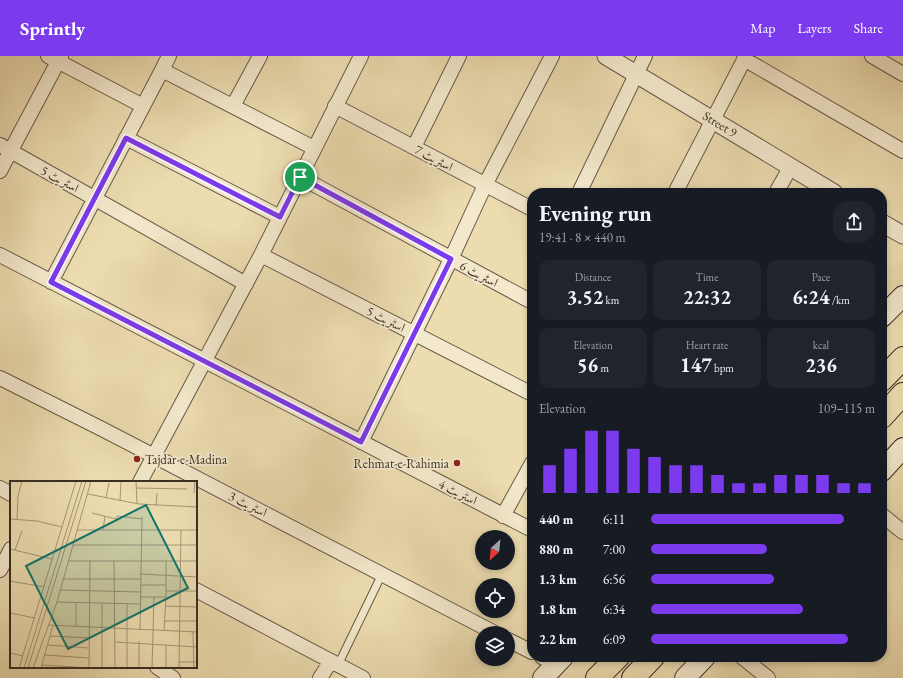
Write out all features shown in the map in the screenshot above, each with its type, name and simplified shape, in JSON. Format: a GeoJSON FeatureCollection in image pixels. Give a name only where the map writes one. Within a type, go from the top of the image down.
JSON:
{"type":"FeatureCollection","features":[{"type":"Feature","properties":{"kind":"highway"},"geometry":{"type":"LineString","coordinates":[[887,375],[903,358]]}},
{"type":"Feature","properties":{"kind":"highway"},"geometry":{"type":"LineString","coordinates":[[887,411],[903,394]]}},
{"type":"Feature","properties":{"kind":"highway"},"geometry":{"type":"LineString","coordinates":[[597,678],[613,662]]}},
{"type":"Feature","properties":{"kind":"highway"},"geometry":{"type":"LineString","coordinates":[[633,678],[648,662]]}},
{"type":"Feature","properties":{"kind":"main road"},"geometry":{"type":"LineString","coordinates":[[887,312],[903,296]]}},
{"type":"Feature","properties":{"kind":"main road"},"geometry":{"type":"LineString","coordinates":[[887,465],[903,448]]}},
{"type":"Feature","properties":{"kind":"main road"},"geometry":{"type":"LineString","coordinates":[[685,678],[700,662]]}},
{"type":"Feature","properties":{"kind":"street"},"geometry":{"type":"LineString","coordinates":[[51,282],[169,56]]}},
{"type":"Feature","properties":{"kind":"street"},"geometry":{"type":"LineString","coordinates":[[233,106],[260,56]]}},
{"type":"Feature","properties":{"kind":"street"},"geometry":{"type":"LineString","coordinates":[[141,481],[246,284],[361,56]]}},
{"type":"Feature","properties":{"kind":"street"},"geometry":{"type":"LineString","coordinates":[[414,147],[459,56]]}},
{"type":"Feature","properties":{"kind":"street"},"geometry":{"type":"LineString","coordinates":[[361,442],[451,259],[485,184],[552,56]]}},
{"type":"Feature","properties":{"kind":"street","name":"Street 9"},"geometry":{"type":"LineString","coordinates":[[606,56],[826,188]]}},
{"type":"Feature","properties":{"kind":"street"},"geometry":{"type":"LineString","coordinates":[[581,188],[645,56]]}},
{"type":"Feature","properties":{"kind":"street"},"geometry":{"type":"LineString","coordinates":[[872,56],[903,74]]}},
{"type":"Feature","properties":{"kind":"street"},"geometry":{"type":"LineString","coordinates":[[0,171],[5,148],[56,58],[143,106]]}},
{"type":"Feature","properties":{"kind":"street"},"geometry":{"type":"LineString","coordinates":[[678,188],[745,58],[903,151]]}},
{"type":"Feature","properties":{"kind":"street"},"geometry":{"type":"LineString","coordinates":[[162,70],[314,148]]}},
{"type":"Feature","properties":{"kind":"street","name":"اسٹریٹ 7"},"geometry":{"type":"LineString","coordinates":[[335,106],[527,206]]}},
{"type":"Feature","properties":{"kind":"street"},"geometry":{"type":"LineString","coordinates":[[126,138],[280,217]]}},
{"type":"Feature","properties":{"kind":"street","name":"اسٹریٹ 5"},"geometry":{"type":"LineString","coordinates":[[5,148],[246,284]]}},
{"type":"Feature","properties":{"kind":"street"},"geometry":{"type":"LineString","coordinates":[[779,188],[790,166]]}},
{"type":"Feature","properties":{"kind":"street","name":"اسٹریٹ 6"},"geometry":{"type":"LineString","coordinates":[[300,177],[527,299]]}},
{"type":"Feature","properties":{"kind":"street"},"geometry":{"type":"LineString","coordinates":[[887,226],[903,236]]}},
{"type":"Feature","properties":{"kind":"street","name":"اسٹریٹ 4"},"geometry":{"type":"LineString","coordinates":[[0,255],[527,528]]}},
{"type":"Feature","properties":{"kind":"street","name":"اسٹریٹ 5"},"geometry":{"type":"LineString","coordinates":[[261,255],[527,391]]}},
{"type":"Feature","properties":{"kind":"street","name":"اسٹریٹ 3"},"geometry":{"type":"LineString","coordinates":[[0,378],[482,626]]}},
{"type":"Feature","properties":{"kind":"street"},"geometry":{"type":"LineString","coordinates":[[503,516],[527,472]]}},
{"type":"Feature","properties":{"kind":"street"},"geometry":{"type":"LineString","coordinates":[[0,488],[10,493]]}},
{"type":"Feature","properties":{"kind":"street"},"geometry":{"type":"LineString","coordinates":[[887,519],[903,532]]}},
{"type":"Feature","properties":{"kind":"street"},"geometry":{"type":"LineString","coordinates":[[0,570],[10,551]]}},
{"type":"Feature","properties":{"kind":"street"},"geometry":{"type":"LineString","coordinates":[[197,591],[362,678]]}},
{"type":"Feature","properties":{"kind":"street"},"geometry":{"type":"LineString","coordinates":[[515,644],[527,650]]}},
{"type":"Feature","properties":{"kind":"street"},"geometry":{"type":"LineString","coordinates":[[748,662],[768,678]]}},
{"type":"Feature","properties":{"kind":"street"},"geometry":{"type":"LineString","coordinates":[[320,678],[334,663]]}},
{"type":"Feature","properties":{"kind":"street"},"geometry":{"type":"LineString","coordinates":[[158,668],[173,678]]}},
{"type":"Feature","properties":{"kind":"lane"},"geometry":{"type":"LineString","coordinates":[[334,663],[382,574]]}},
{"type":"Feature","properties":{"kind":"place","name":"Tajdar-e-Madina"},"geometry":{"type":"Point","coordinates":[137,459]}},
{"type":"Feature","properties":{"kind":"place","name":"Rehmat-e-Rahimia"},"geometry":{"type":"Point","coordinates":[457,463]}},
{"type":"Feature","properties":{"kind":"route"},"geometry":{"type":"LineString","coordinates":[[126,138],[280,217],[300,177],[451,259],[361,442],[51,282],[126,138]]}}]}
